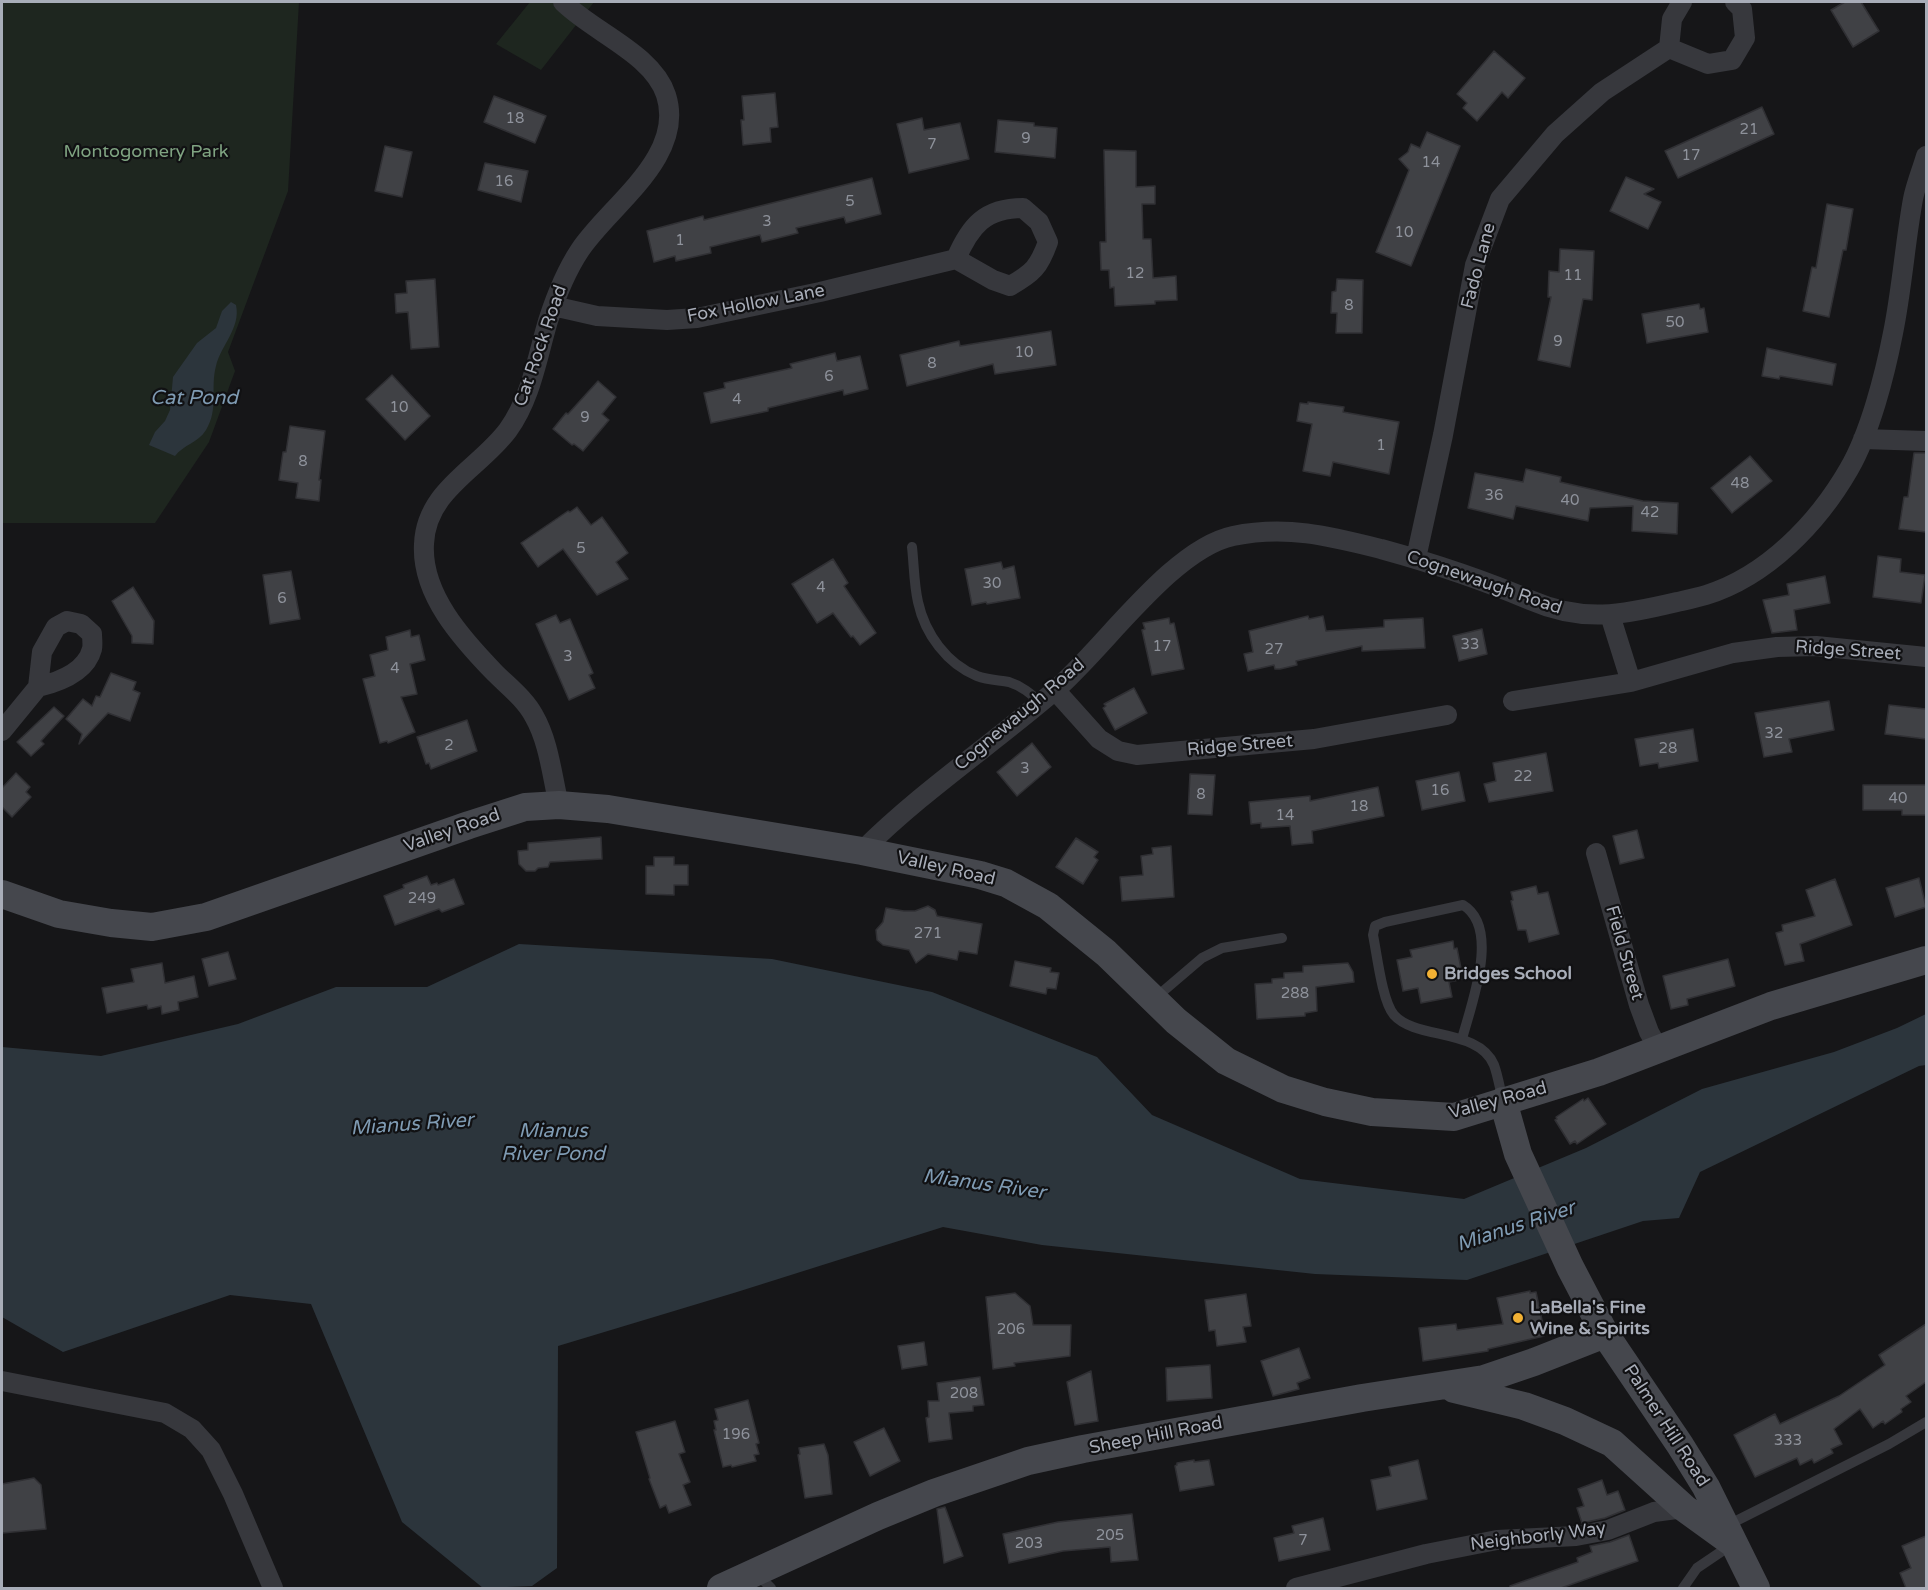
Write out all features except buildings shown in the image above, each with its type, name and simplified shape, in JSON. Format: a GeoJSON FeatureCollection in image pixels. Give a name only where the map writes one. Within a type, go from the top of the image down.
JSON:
{"type":"FeatureCollection","features":[{"type":"Feature","properties":{"kind":"main road","name":"Valley Road"},"geometry":{"type":"LineString","coordinates":[[2,894],[59,914],[111,924],[152,927],[206,917],[525,807],[559,805],[597,808],[862,851],[980,874],[1006,883],[1048,906],[1106,953],[1176,1021],[1226,1061],[1283,1089],[1325,1102],[1372,1112],[1454,1117],[1599,1072],[1771,1006],[1926,960]]}},
{"type":"Feature","properties":{"kind":"main road","name":"Palmer Hill Road"},"geometry":{"type":"LineString","coordinates":[[1503,1101],[1518,1154],[1570,1267],[1605,1334],[1706,1487],[1756,1588]]}},
{"type":"Feature","properties":{"kind":"main road","name":"Sheep Hill Road"},"geometry":{"type":"LineString","coordinates":[[722,1588],[764,1581],[916,1500],[1028,1461],[1238,1420],[1484,1378],[1534,1362],[1605,1334]]}},
{"type":"Feature","properties":{"kind":"main road"},"geometry":{"type":"LineString","coordinates":[[1437,1386],[1524,1406],[1565,1421],[1612,1443],[1684,1508],[1730,1535]]}},
{"type":"Feature","properties":{"kind":"street","name":"Cat Rock Road"},"geometry":{"type":"LineString","coordinates":[[559,805],[547,751],[534,715],[451,622],[434,593],[426,571],[423,547],[425,531],[440,499],[459,476],[499,441],[518,412],[531,383],[553,306],[565,275],[582,246],[638,183],[665,141],[669,116],[666,96],[653,73],[632,54],[563,2]]}},
{"type":"Feature","properties":{"kind":"street"},"geometry":{"type":"LineString","coordinates":[[1682,2],[1672,19],[1669,48],[1708,64],[1732,60],[1745,38],[1742,9],[1735,2]]}},
{"type":"Feature","properties":{"kind":"street","name":"Fado Lane"},"geometry":{"type":"LineString","coordinates":[[1416,558],[1443,435],[1475,265],[1500,199],[1555,134],[1602,92],[1669,48]]}},
{"type":"Feature","properties":{"kind":"street","name":"Cognewaugh Road"},"geometry":{"type":"LineString","coordinates":[[862,851],[894,819],[1048,696],[1161,581],[1205,547],[1229,537],[1272,530],[1321,534],[1416,558],[1480,578],[1546,607],[1577,615],[1610,615],[1707,595],[1739,581],[1775,558],[1826,503],[1851,467],[1863,439],[1893,332],[1914,195],[1926,156]]}},
{"type":"Feature","properties":{"kind":"street"},"geometry":{"type":"LineString","coordinates":[[1005,208],[1023,208],[1039,222],[1048,242],[1043,257],[1030,275],[1010,286],[993,280],[956,259],[965,237],[984,218],[1005,208]]}},
{"type":"Feature","properties":{"kind":"street","name":"Fox Hollow Lane"},"geometry":{"type":"LineString","coordinates":[[553,306],[597,316],[667,320],[697,318],[820,292],[956,259]]}},
{"type":"Feature","properties":{"kind":"street"},"geometry":{"type":"LineString","coordinates":[[1863,439],[1926,441]]}},
{"type":"Feature","properties":{"kind":"street"},"geometry":{"type":"LineString","coordinates":[[1610,615],[1630,682]]}},
{"type":"Feature","properties":{"kind":"street","name":"Ridge Street"},"geometry":{"type":"LineString","coordinates":[[1513,701],[1630,682],[1733,653],[1777,647],[1816,646],[1926,657]]}},
{"type":"Feature","properties":{"kind":"street"},"geometry":{"type":"LineString","coordinates":[[2,731],[38,687]]}},
{"type":"Feature","properties":{"kind":"street","name":"Ridge Street"},"geometry":{"type":"LineString","coordinates":[[1048,696],[1099,739],[1118,751],[1137,755],[1314,739],[1448,716]]}},
{"type":"Feature","properties":{"kind":"street","name":"Field Street"},"geometry":{"type":"LineString","coordinates":[[1596,853],[1648,1032],[1659,1050]]}},
{"type":"Feature","properties":{"kind":"street"},"geometry":{"type":"LineString","coordinates":[[2,1381],[165,1413],[192,1429],[211,1450],[233,1494],[273,1588]]}},
{"type":"Feature","properties":{"kind":"street","name":"Neighborly Way"},"geometry":{"type":"LineString","coordinates":[[1296,1588],[1425,1554],[1497,1540],[1576,1536],[1608,1530],[1654,1512],[1684,1508]]}},
{"type":"Feature","properties":{"kind":"lane"},"geometry":{"type":"LineString","coordinates":[[912,547],[918,603],[928,629],[942,652],[974,675],[1010,682],[1048,696]]}},
{"type":"Feature","properties":{"kind":"lane"},"geometry":{"type":"LineString","coordinates":[[1462,1039],[1482,967],[1476,917],[1471,910],[1463,905],[1375,926],[1373,935],[1375,946],[1387,1002],[1393,1014],[1405,1024],[1462,1039],[1483,1051],[1494,1063],[1503,1101]]}},
{"type":"Feature","properties":{"kind":"lane"},"geometry":{"type":"LineString","coordinates":[[1154,999],[1202,958],[1222,948],[1282,938]]}},
{"type":"Feature","properties":{"kind":"lane"},"geometry":{"type":"LineString","coordinates":[[1683,1588],[1698,1568],[1730,1535],[1926,1422]]}},
{"type":"Feature","properties":{"kind":"green space","name":"Montogomery Park"},"geometry":{"type":"Polygon","coordinates":[[[2,2],[299,2],[288,191],[228,352],[235,371],[209,442],[155,523],[2,523],[2,2]]]}},
{"type":"Feature","properties":{"kind":"green space"},"geometry":{"type":"Polygon","coordinates":[[[530,2],[594,2],[541,70],[496,44],[530,2]]]}},
{"type":"Feature","properties":{"kind":"water","name":"Cat Pond"},"geometry":{"type":"Polygon","coordinates":[[[231,302],[236,305],[236,321],[218,358],[214,374],[212,414],[206,430],[175,456],[149,445],[170,410],[173,377],[197,343],[216,328],[222,311],[231,302]]]}},
{"type":"Feature","properties":{"kind":"water","name":"Mianus River Pond"},"geometry":{"type":"Polygon","coordinates":[[[519,944],[772,959],[932,992],[1097,1057],[1152,1115],[1300,1179],[1464,1199],[1586,1148],[1702,1089],[1834,1052],[1897,1028],[1926,1014],[1926,1065],[1919,1066],[1700,1172],[1679,1218],[1643,1221],[1467,1280],[1315,1274],[1042,1245],[943,1227],[558,1346],[557,1568],[532,1586],[483,1588],[402,1522],[311,1304],[230,1295],[63,1352],[2,1317],[2,1047],[101,1056],[238,1024],[336,987],[427,987],[519,944]]]}},
{"type":"Feature","properties":{"kind":"place","name":"Bridges School"},"geometry":{"type":"Point","coordinates":[1432,974]}},
{"type":"Feature","properties":{"kind":"place","name":"LaBella's Fine Wine & Spirits"},"geometry":{"type":"Point","coordinates":[1518,1318]}},
{"type":"Feature","properties":{"kind":"water label","name":"Mianus River"},"geometry":{"type":"Point","coordinates":[412,1125]}},
{"type":"Feature","properties":{"kind":"water label","name":"Mianus River"},"geometry":{"type":"Point","coordinates":[984,1185]}},
{"type":"Feature","properties":{"kind":"water label","name":"Mianus River"},"geometry":{"type":"Point","coordinates":[1516,1227]}}]}
